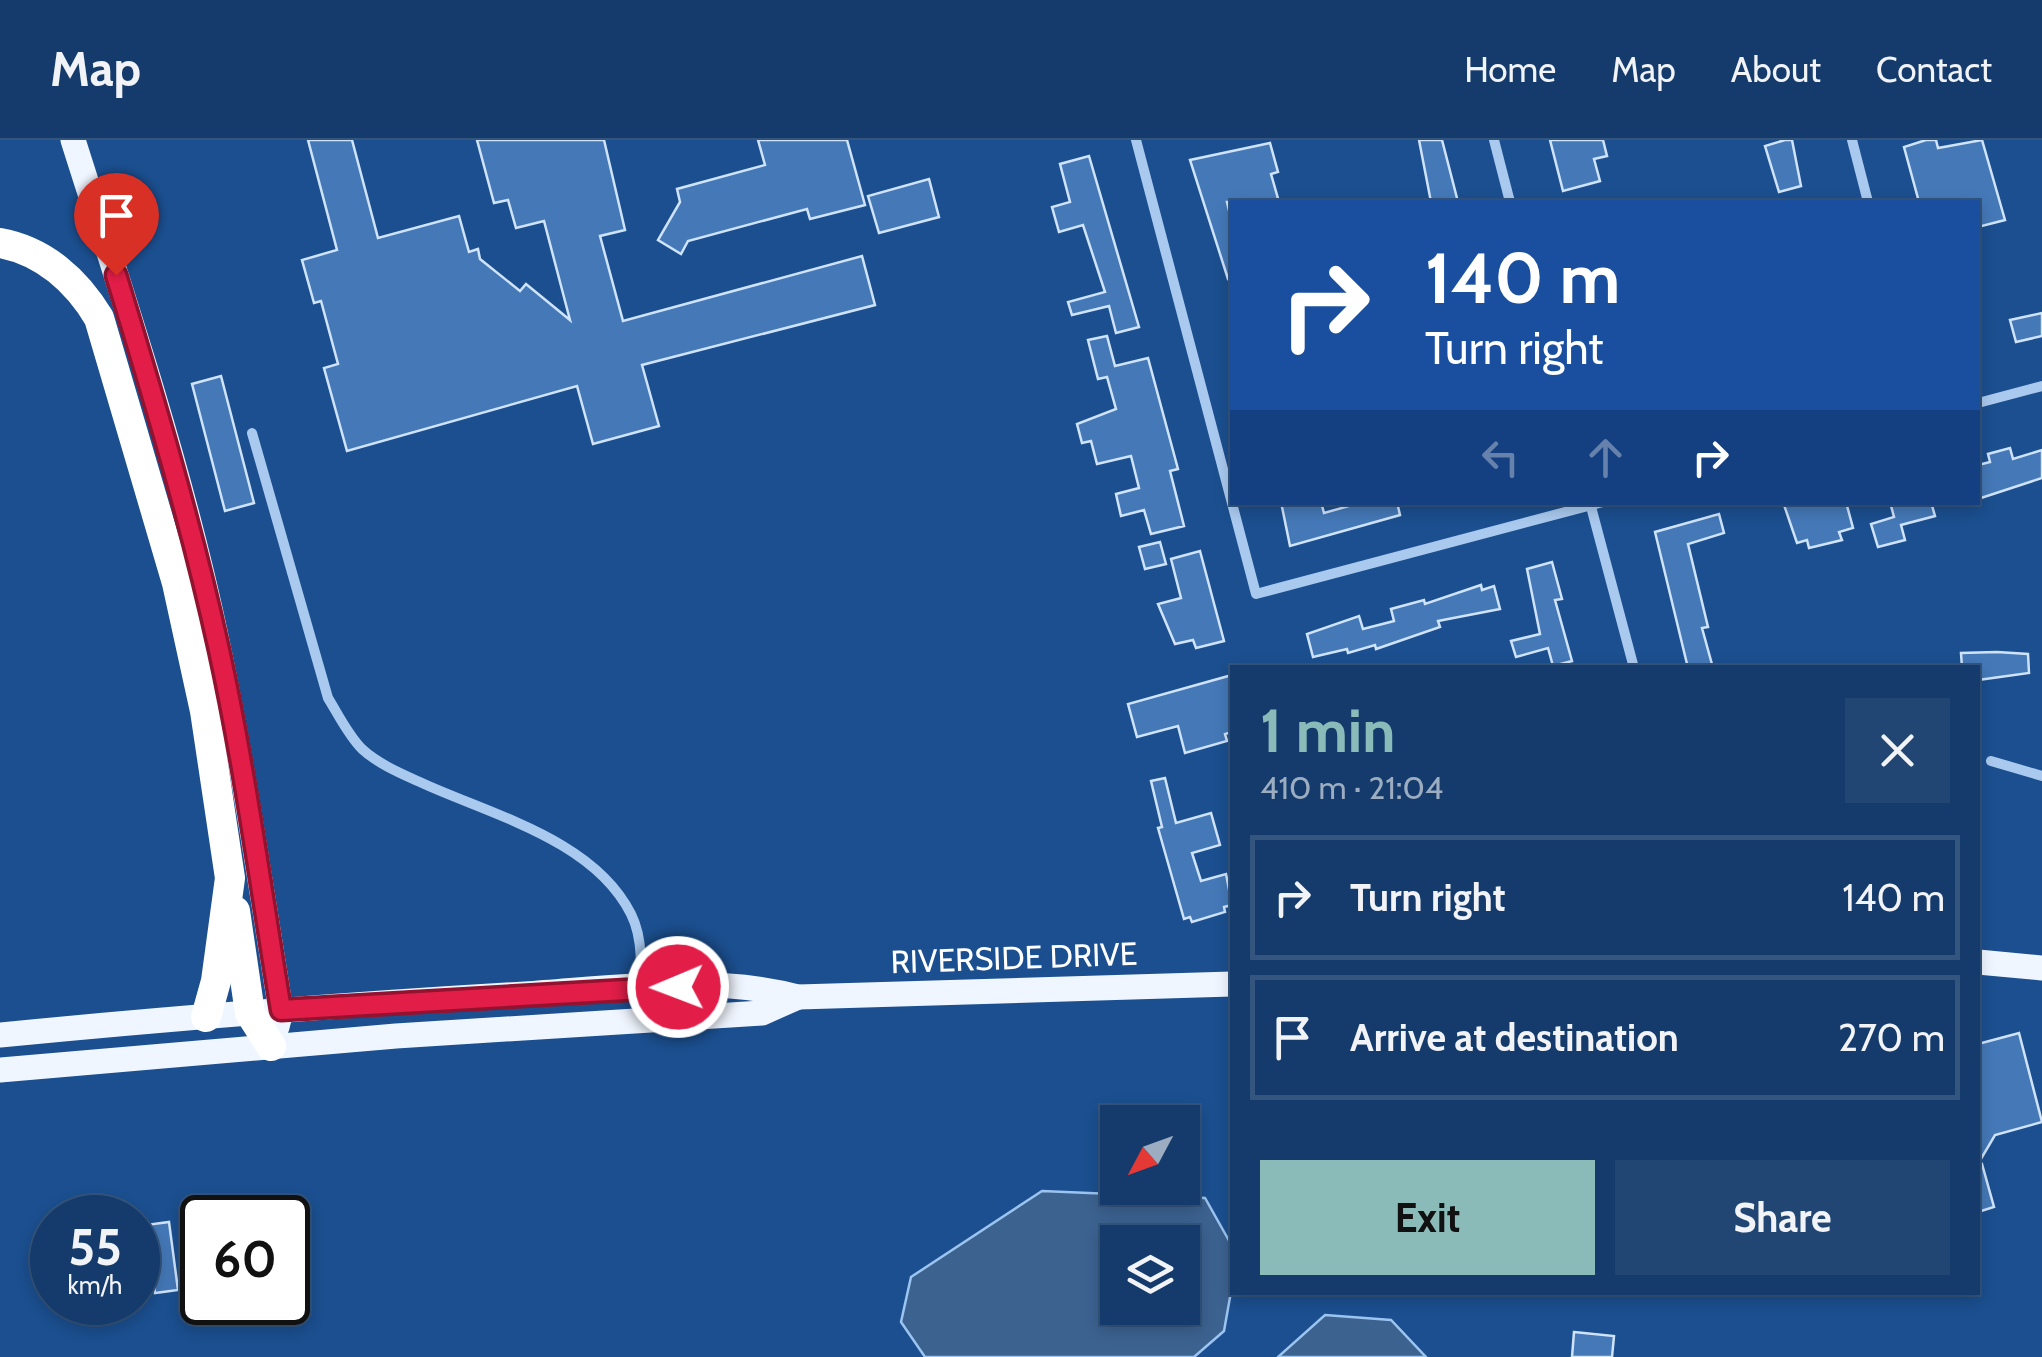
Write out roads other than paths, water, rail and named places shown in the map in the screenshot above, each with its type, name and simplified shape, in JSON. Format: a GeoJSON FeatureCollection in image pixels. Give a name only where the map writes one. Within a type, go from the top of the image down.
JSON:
{"type":"FeatureCollection","features":[{"type":"Feature","properties":{"kind":"highway"},"geometry":{"type":"LineString","coordinates":[[0,243],[56,268],[72,281],[99,318],[177,583],[204,711],[230,878],[266,1012],[271,1046]]}},
{"type":"Feature","properties":{"kind":"highway"},"geometry":{"type":"LineString","coordinates":[[206,1017],[216,981],[230,878]]}},
{"type":"Feature","properties":{"kind":"main road"},"geometry":{"type":"LineString","coordinates":[[73,140],[158,410],[201,570],[236,738],[266,1012]]}},
{"type":"Feature","properties":{"kind":"main road"},"geometry":{"type":"LineString","coordinates":[[1980,962],[2042,968]]}},
{"type":"Feature","properties":{"kind":"main road","name":"RIVERSIDE DRIVE"},"geometry":{"type":"LineString","coordinates":[[0,1035],[266,1012],[639,987],[756,986],[798,997],[1230,984]]}},
{"type":"Feature","properties":{"kind":"main road","name":"RIVERSIDE DRIVE"},"geometry":{"type":"LineString","coordinates":[[0,1070],[271,1046],[762,1013],[798,997]]}},
{"type":"Feature","properties":{"kind":"street"},"geometry":{"type":"LineString","coordinates":[[1136,140],[1230,496]]}},
{"type":"Feature","properties":{"kind":"street"},"geometry":{"type":"LineString","coordinates":[[1494,140],[1509,200]]}},
{"type":"Feature","properties":{"kind":"street"},"geometry":{"type":"LineString","coordinates":[[1852,140],[1867,200]]}},
{"type":"Feature","properties":{"kind":"street"},"geometry":{"type":"LineString","coordinates":[[1980,402],[2042,386]]}},
{"type":"Feature","properties":{"kind":"street"},"geometry":{"type":"LineString","coordinates":[[252,433],[328,698],[344,724],[362,749],[399,772],[574,852],[608,881],[632,915],[641,951],[637,1021]]}},
{"type":"Feature","properties":{"kind":"street"},"geometry":{"type":"LineString","coordinates":[[1232,505],[1256,594],[1591,505]]}},
{"type":"Feature","properties":{"kind":"street"},"geometry":{"type":"LineString","coordinates":[[1595,505],[1633,665]]}},
{"type":"Feature","properties":{"kind":"street"},"geometry":{"type":"LineString","coordinates":[[1991,761],[2042,776]]}},
{"type":"Feature","properties":{"kind":"water"},"geometry":{"type":"Polygon","coordinates":[[[1042,1191],[1100,1193],[1100,1205],[1200,1205],[1200,1198],[1205,1198],[1230,1242],[1230,1295],[1224,1331],[1194,1357],[925,1357],[901,1322],[911,1277],[1042,1191]]]}},
{"type":"Feature","properties":{"kind":"water"},"geometry":{"type":"Polygon","coordinates":[[[1325,1315],[1391,1320],[1426,1357],[1278,1357],[1325,1315]]]}}]}
